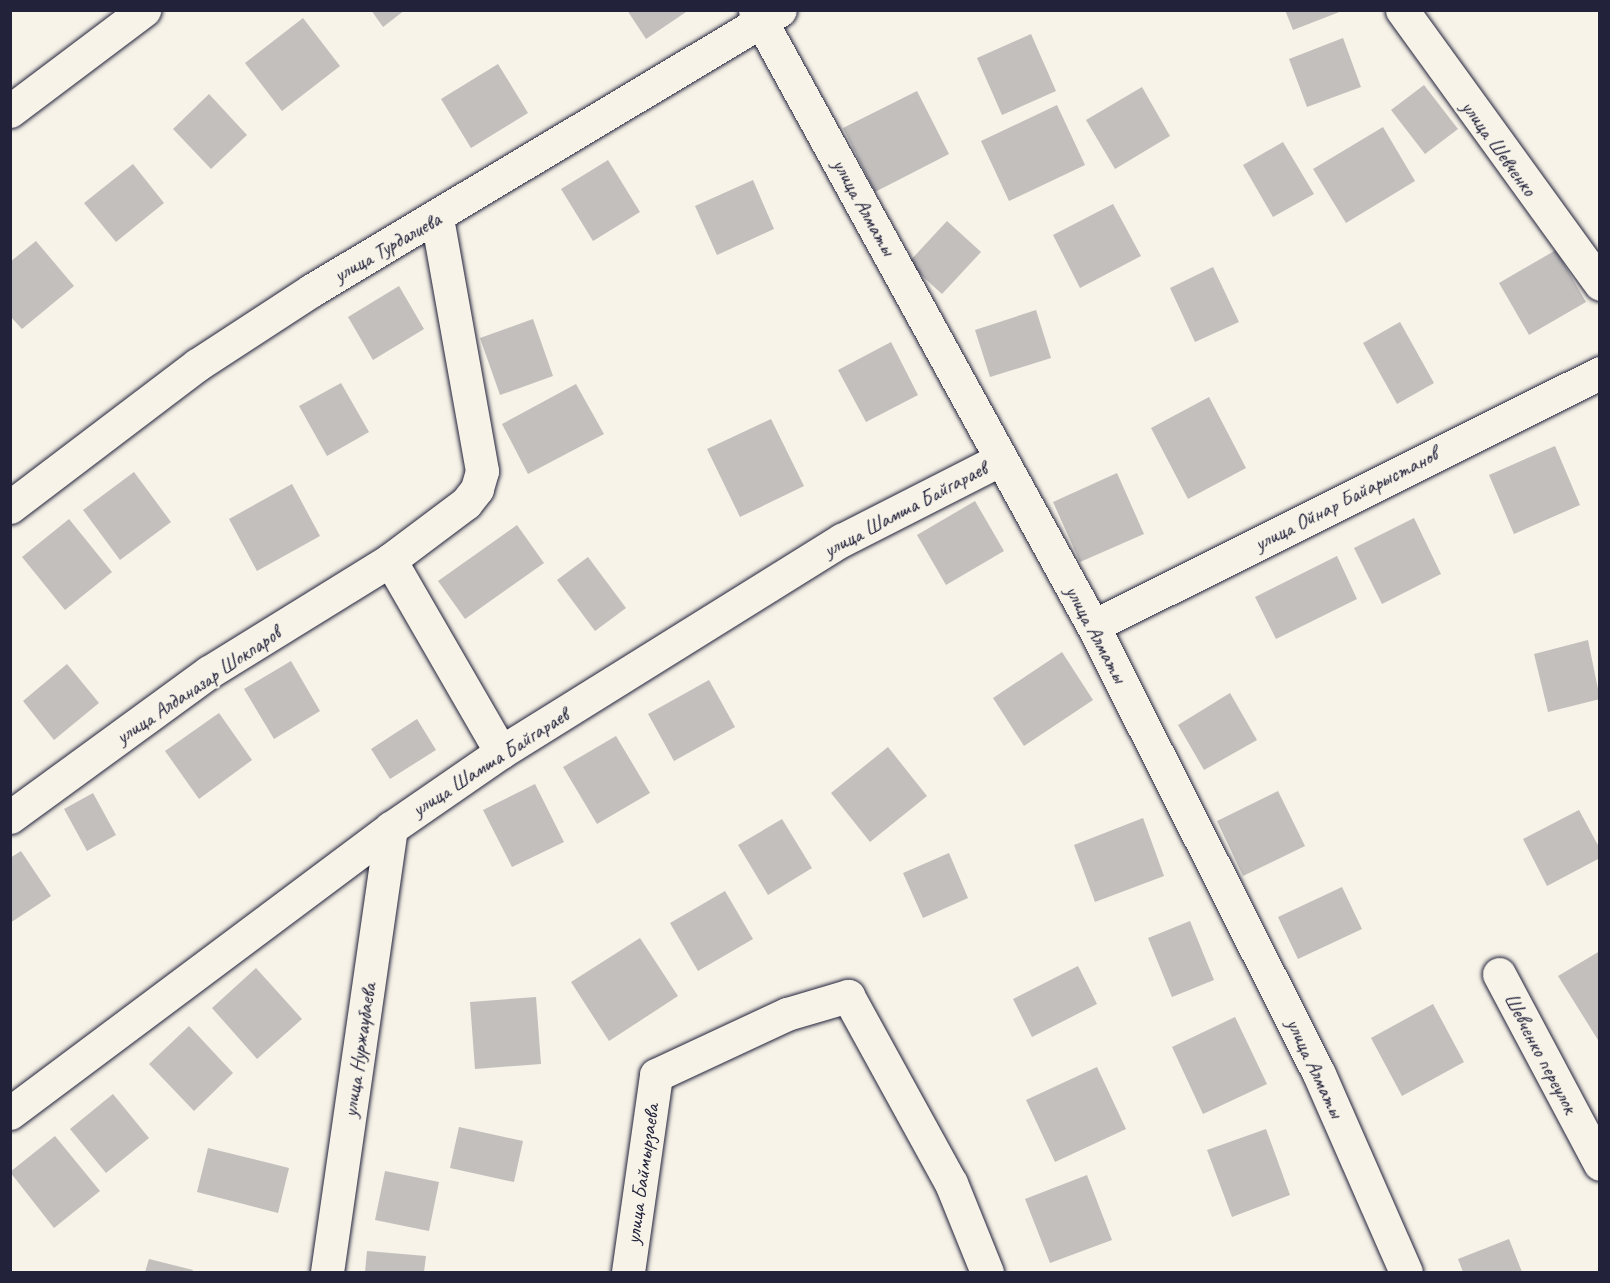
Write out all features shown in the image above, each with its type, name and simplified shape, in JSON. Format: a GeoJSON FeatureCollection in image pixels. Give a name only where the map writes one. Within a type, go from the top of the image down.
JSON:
{"type":"FeatureCollection","features":[{"type":"Feature","properties":{"kind":"street"},"geometry":{"type":"LineString","coordinates":[[10,111],[144,10]]}},
{"type":"Feature","properties":{"kind":"street","name":"улица Шевченко"},"geometry":{"type":"LineString","coordinates":[[1402,10],[1599,284]]}},
{"type":"Feature","properties":{"kind":"street","name":"улица Турдалиева"},"geometry":{"type":"LineString","coordinates":[[10,507],[197,365],[312,290],[437,218],[766,14]]}},
{"type":"Feature","properties":{"kind":"street","name":"улица Алматы"},"geometry":{"type":"LineString","coordinates":[[766,14],[1001,459],[1094,626],[1319,1074],[1406,1272]]}},
{"type":"Feature","properties":{"kind":"street","name":"улица Алданазар Шокпаров"},"geometry":{"type":"LineString","coordinates":[[10,817],[209,672],[390,560],[466,503],[477,489],[482,471],[437,218]]}},
{"type":"Feature","properties":{"kind":"street","name":"улица Ойнар Байарыстанов"},"geometry":{"type":"LineString","coordinates":[[1094,626],[1599,373]]}},
{"type":"Feature","properties":{"kind":"street","name":"улица Шамша Байгараев"},"geometry":{"type":"LineString","coordinates":[[10,1113],[391,828],[501,752],[842,540],[1001,459]]}},
{"type":"Feature","properties":{"kind":"street"},"geometry":{"type":"LineString","coordinates":[[390,560],[501,752]]}},
{"type":"Feature","properties":{"kind":"street","name":"улица Нуржаубаева"},"geometry":{"type":"LineString","coordinates":[[327,1272],[391,828]]}},
{"type":"Feature","properties":{"kind":"street","name":"Шевченко переулок"},"geometry":{"type":"LineString","coordinates":[[1499,974],[1599,1164]]}},
{"type":"Feature","properties":{"kind":"street","name":"улица Баймырзаева"},"geometry":{"type":"LineString","coordinates":[[628,1272],[656,1075],[787,1014],[848,996],[951,1183],[987,1272]]}},
{"type":"Feature","properties":{"kind":"building"},"geometry":{"type":"Polygon","coordinates":[[[371,10],[405,10],[383,27],[371,10]]]}},
{"type":"Feature","properties":{"kind":"building"},"geometry":{"type":"Polygon","coordinates":[[[627,10],[689,10],[646,39],[627,10]]]}},
{"type":"Feature","properties":{"kind":"building"},"geometry":{"type":"Polygon","coordinates":[[[1285,10],[1342,10],[1342,11],[1293,30],[1285,10]]]}},
{"type":"Feature","properties":{"kind":"building"},"geometry":{"type":"Polygon","coordinates":[[[303,18],[340,66],[282,111],[245,63],[303,18]]]}},
{"type":"Feature","properties":{"kind":"building"},"geometry":{"type":"Polygon","coordinates":[[[1031,34],[1056,91],[1002,115],[977,58],[1031,34]]]}},
{"type":"Feature","properties":{"kind":"building"},"geometry":{"type":"Polygon","coordinates":[[[1343,38],[1361,87],[1307,107],[1289,59],[1343,38]]]}},
{"type":"Feature","properties":{"kind":"building"},"geometry":{"type":"Polygon","coordinates":[[[498,64],[528,113],[471,148],[441,99],[498,64]]]}},
{"type":"Feature","properties":{"kind":"building"},"geometry":{"type":"Polygon","coordinates":[[[1424,85],[1458,129],[1425,154],[1391,110],[1424,85]]]}},
{"type":"Feature","properties":{"kind":"building"},"geometry":{"type":"Polygon","coordinates":[[[1142,87],[1170,136],[1115,169],[1086,120],[1142,87]]]}},
{"type":"Feature","properties":{"kind":"building"},"geometry":{"type":"Polygon","coordinates":[[[917,91],[949,154],[875,192],[843,128],[917,91]]]}},
{"type":"Feature","properties":{"kind":"building"},"geometry":{"type":"Polygon","coordinates":[[[209,94],[247,135],[211,169],[173,129],[209,94]]]}},
{"type":"Feature","properties":{"kind":"building"},"geometry":{"type":"Polygon","coordinates":[[[1057,105],[1085,165],[1009,201],[981,141],[1057,105]]]}},
{"type":"Feature","properties":{"kind":"building"},"geometry":{"type":"Polygon","coordinates":[[[1383,127],[1415,181],[1346,223],[1313,169],[1383,127]]]}},
{"type":"Feature","properties":{"kind":"building"},"geometry":{"type":"Polygon","coordinates":[[[1283,142],[1314,194],[1273,217],[1243,165],[1283,142]]]}},
{"type":"Feature","properties":{"kind":"building"},"geometry":{"type":"Polygon","coordinates":[[[608,160],[640,212],[593,241],[561,189],[608,160]]]}},
{"type":"Feature","properties":{"kind":"building"},"geometry":{"type":"Polygon","coordinates":[[[133,164],[164,203],[116,242],[84,203],[133,164]]]}},
{"type":"Feature","properties":{"kind":"building"},"geometry":{"type":"Polygon","coordinates":[[[753,180],[774,229],[717,255],[695,206],[753,180]]]}},
{"type":"Feature","properties":{"kind":"building"},"geometry":{"type":"Polygon","coordinates":[[[1113,204],[1141,256],[1080,288],[1053,235],[1113,204]]]}},
{"type":"Feature","properties":{"kind":"building"},"geometry":{"type":"Polygon","coordinates":[[[947,221],[981,252],[942,294],[908,263],[947,221]]]}},
{"type":"Feature","properties":{"kind":"building"},"geometry":{"type":"Polygon","coordinates":[[[36,241],[74,286],[22,329],[10,316],[10,262],[36,241]]]}},
{"type":"Feature","properties":{"kind":"building"},"geometry":{"type":"Polygon","coordinates":[[[1556,250],[1586,302],[1529,335],[1499,283],[1556,250]]]}},
{"type":"Feature","properties":{"kind":"building"},"geometry":{"type":"Polygon","coordinates":[[[1213,267],[1239,322],[1195,342],[1170,288],[1213,267]]]}},
{"type":"Feature","properties":{"kind":"building"},"geometry":{"type":"Polygon","coordinates":[[[399,286],[424,329],[373,360],[348,317],[399,286]]]}},
{"type":"Feature","properties":{"kind":"building"},"geometry":{"type":"Polygon","coordinates":[[[1036,310],[1051,358],[990,377],[975,330],[1036,310]]]}},
{"type":"Feature","properties":{"kind":"building"},"geometry":{"type":"Polygon","coordinates":[[[533,319],[553,376],[500,395],[480,338],[533,319]]]}},
{"type":"Feature","properties":{"kind":"building"},"geometry":{"type":"Polygon","coordinates":[[[1400,322],[1434,383],[1397,404],[1363,343],[1400,322]]]}},
{"type":"Feature","properties":{"kind":"building"},"geometry":{"type":"Polygon","coordinates":[[[891,342],[918,395],[866,422],[838,370],[891,342]]]}},
{"type":"Feature","properties":{"kind":"building"},"geometry":{"type":"Polygon","coordinates":[[[341,383],[369,432],[327,456],[299,406],[341,383]]]}},
{"type":"Feature","properties":{"kind":"building"},"geometry":{"type":"Polygon","coordinates":[[[576,384],[604,434],[528,474],[502,424],[576,384]]]}},
{"type":"Feature","properties":{"kind":"building"},"geometry":{"type":"Polygon","coordinates":[[[1209,397],[1246,468],[1188,499],[1151,428],[1209,397]]]}},
{"type":"Feature","properties":{"kind":"building"},"geometry":{"type":"Polygon","coordinates":[[[771,419],[804,486],[740,517],[707,449],[771,419]]]}},
{"type":"Feature","properties":{"kind":"building"},"geometry":{"type":"Polygon","coordinates":[[[1555,446],[1580,505],[1514,534],[1489,475],[1555,446]]]}},
{"type":"Feature","properties":{"kind":"building"},"geometry":{"type":"Polygon","coordinates":[[[134,472],[171,522],[120,560],[83,510],[134,472]]]}},
{"type":"Feature","properties":{"kind":"building"},"geometry":{"type":"Polygon","coordinates":[[[1117,473],[1144,534],[1080,562],[1053,502],[1117,473]]]}},
{"type":"Feature","properties":{"kind":"building"},"geometry":{"type":"Polygon","coordinates":[[[292,484],[320,536],[257,571],[229,519],[292,484]]]}},
{"type":"Feature","properties":{"kind":"building"},"geometry":{"type":"Polygon","coordinates":[[[975,501],[1004,551],[946,585],[917,535],[975,501]]]}},
{"type":"Feature","properties":{"kind":"building"},"geometry":{"type":"Polygon","coordinates":[[[1414,518],[1441,574],[1382,604],[1354,548],[1414,518]]]}},
{"type":"Feature","properties":{"kind":"building"},"geometry":{"type":"Polygon","coordinates":[[[69,519],[112,572],[65,610],[22,557],[69,519]]]}},
{"type":"Feature","properties":{"kind":"building"},"geometry":{"type":"Polygon","coordinates":[[[517,525],[544,563],[465,619],[438,581],[517,525]]]}},
{"type":"Feature","properties":{"kind":"building"},"geometry":{"type":"Polygon","coordinates":[[[1337,556],[1357,599],[1276,639],[1255,597],[1337,556]]]}},
{"type":"Feature","properties":{"kind":"building"},"geometry":{"type":"Polygon","coordinates":[[[588,557],[626,608],[595,631],[557,580],[588,557]]]}},
{"type":"Feature","properties":{"kind":"building"},"geometry":{"type":"Polygon","coordinates":[[[1588,640],[1600,699],[1548,712],[1534,654],[1588,640]]]}},
{"type":"Feature","properties":{"kind":"building"},"geometry":{"type":"Polygon","coordinates":[[[1062,652],[1093,700],[1024,746],[993,698],[1062,652]]]}},
{"type":"Feature","properties":{"kind":"building"},"geometry":{"type":"Polygon","coordinates":[[[291,661],[320,711],[274,739],[244,689],[291,661]]]}},
{"type":"Feature","properties":{"kind":"building"},"geometry":{"type":"Polygon","coordinates":[[[67,664],[99,703],[54,740],[23,701],[67,664]]]}},
{"type":"Feature","properties":{"kind":"building"},"geometry":{"type":"Polygon","coordinates":[[[709,680],[735,727],[674,761],[648,714],[709,680]]]}},
{"type":"Feature","properties":{"kind":"building"},"geometry":{"type":"Polygon","coordinates":[[[1230,693],[1257,740],[1204,770],[1178,725],[1230,693]]]}},
{"type":"Feature","properties":{"kind":"building"},"geometry":{"type":"Polygon","coordinates":[[[219,713],[252,760],[199,799],[165,751],[219,713]]]}},
{"type":"Feature","properties":{"kind":"building"},"geometry":{"type":"Polygon","coordinates":[[[417,719],[436,750],[390,779],[371,749],[417,719]]]}},
{"type":"Feature","properties":{"kind":"building"},"geometry":{"type":"Polygon","coordinates":[[[616,736],[650,793],[597,824],[563,767],[616,736]]]}},
{"type":"Feature","properties":{"kind":"building"},"geometry":{"type":"Polygon","coordinates":[[[888,747],[927,796],[870,842],[831,793],[888,747]]]}},
{"type":"Feature","properties":{"kind":"building"},"geometry":{"type":"Polygon","coordinates":[[[535,784],[564,842],[512,867],[483,810],[535,784]]]}},
{"type":"Feature","properties":{"kind":"building"},"geometry":{"type":"Polygon","coordinates":[[[1278,791],[1305,846],[1243,876],[1217,821],[1278,791]]]}},
{"type":"Feature","properties":{"kind":"building"},"geometry":{"type":"Polygon","coordinates":[[[93,793],[116,835],[87,851],[64,809],[93,793]]]}},
{"type":"Feature","properties":{"kind":"building"},"geometry":{"type":"Polygon","coordinates":[[[1579,810],[1600,849],[1600,858],[1547,886],[1523,839],[1579,810]]]}},
{"type":"Feature","properties":{"kind":"building"},"geometry":{"type":"Polygon","coordinates":[[[1143,818],[1164,876],[1095,902],[1074,845],[1143,818]]]}},
{"type":"Feature","properties":{"kind":"building"},"geometry":{"type":"Polygon","coordinates":[[[782,819],[812,868],[768,895],[738,845],[782,819]]]}},
{"type":"Feature","properties":{"kind":"building"},"geometry":{"type":"Polygon","coordinates":[[[21,851],[51,896],[10,923],[10,858],[21,851]]]}},
{"type":"Feature","properties":{"kind":"building"},"geometry":{"type":"Polygon","coordinates":[[[949,853],[968,898],[923,918],[903,873],[949,853]]]}},
{"type":"Feature","properties":{"kind":"building"},"geometry":{"type":"Polygon","coordinates":[[[1342,887],[1362,929],[1298,959],[1278,917],[1342,887]]]}},
{"type":"Feature","properties":{"kind":"building"},"geometry":{"type":"Polygon","coordinates":[[[725,891],[753,939],[698,971],[670,923],[725,891]]]}},
{"type":"Feature","properties":{"kind":"building"},"geometry":{"type":"Polygon","coordinates":[[[1190,921],[1214,980],[1172,997],[1148,938],[1190,921]]]}},
{"type":"Feature","properties":{"kind":"building"},"geometry":{"type":"Polygon","coordinates":[[[640,938],[678,996],[609,1041],[571,982],[640,938]]]}},
{"type":"Feature","properties":{"kind":"building"},"geometry":{"type":"Polygon","coordinates":[[[1600,951],[1600,1039],[1598,1040],[1558,976],[1600,951]]]}},
{"type":"Feature","properties":{"kind":"building"},"geometry":{"type":"Polygon","coordinates":[[[1078,966],[1097,1004],[1032,1037],[1013,999],[1078,966]]]}},
{"type":"Feature","properties":{"kind":"building"},"geometry":{"type":"Polygon","coordinates":[[[256,968],[302,1019],[257,1059],[212,1008],[256,968]]]}},
{"type":"Feature","properties":{"kind":"building"},"geometry":{"type":"Polygon","coordinates":[[[536,997],[541,1064],[475,1069],[470,1002],[536,997]]]}},
{"type":"Feature","properties":{"kind":"building"},"geometry":{"type":"Polygon","coordinates":[[[1433,1004],[1464,1062],[1402,1096],[1371,1038],[1433,1004]]]}},
{"type":"Feature","properties":{"kind":"building"},"geometry":{"type":"Polygon","coordinates":[[[1235,1017],[1267,1084],[1203,1114],[1172,1047],[1235,1017]]]}},
{"type":"Feature","properties":{"kind":"building"},"geometry":{"type":"Polygon","coordinates":[[[189,1026],[233,1073],[194,1111],[149,1064],[189,1026]]]}},
{"type":"Feature","properties":{"kind":"building"},"geometry":{"type":"Polygon","coordinates":[[[1097,1067],[1126,1129],[1055,1162],[1026,1100],[1097,1067]]]}},
{"type":"Feature","properties":{"kind":"building"},"geometry":{"type":"Polygon","coordinates":[[[113,1094],[149,1138],[106,1173],[70,1129],[113,1094]]]}},
{"type":"Feature","properties":{"kind":"building"},"geometry":{"type":"Polygon","coordinates":[[[459,1127],[523,1141],[514,1182],[450,1168],[459,1127]]]}},
{"type":"Feature","properties":{"kind":"building"},"geometry":{"type":"Polygon","coordinates":[[[1266,1129],[1290,1195],[1232,1217],[1207,1150],[1266,1129]]]}},
{"type":"Feature","properties":{"kind":"building"},"geometry":{"type":"Polygon","coordinates":[[[55,1136],[100,1191],[54,1228],[10,1172],[55,1136]]]}},
{"type":"Feature","properties":{"kind":"building"},"geometry":{"type":"Polygon","coordinates":[[[208,1148],[289,1168],[278,1213],[197,1192],[208,1148]]]}},
{"type":"Feature","properties":{"kind":"building"},"geometry":{"type":"Polygon","coordinates":[[[385,1171],[439,1182],[429,1231],[375,1220],[385,1171]]]}},
{"type":"Feature","properties":{"kind":"building"},"geometry":{"type":"Polygon","coordinates":[[[1087,1175],[1112,1240],[1050,1263],[1025,1199],[1087,1175]]]}},
{"type":"Feature","properties":{"kind":"building"},"geometry":{"type":"Polygon","coordinates":[[[1509,1239],[1522,1272],[1463,1272],[1458,1259],[1509,1239]]]}},
{"type":"Feature","properties":{"kind":"building"},"geometry":{"type":"Polygon","coordinates":[[[367,1251],[426,1256],[424,1272],[365,1272],[367,1251]]]}},
{"type":"Feature","properties":{"kind":"building"},"geometry":{"type":"Polygon","coordinates":[[[149,1259],[193,1270],[192,1272],[145,1272],[149,1259]]]}}]}
